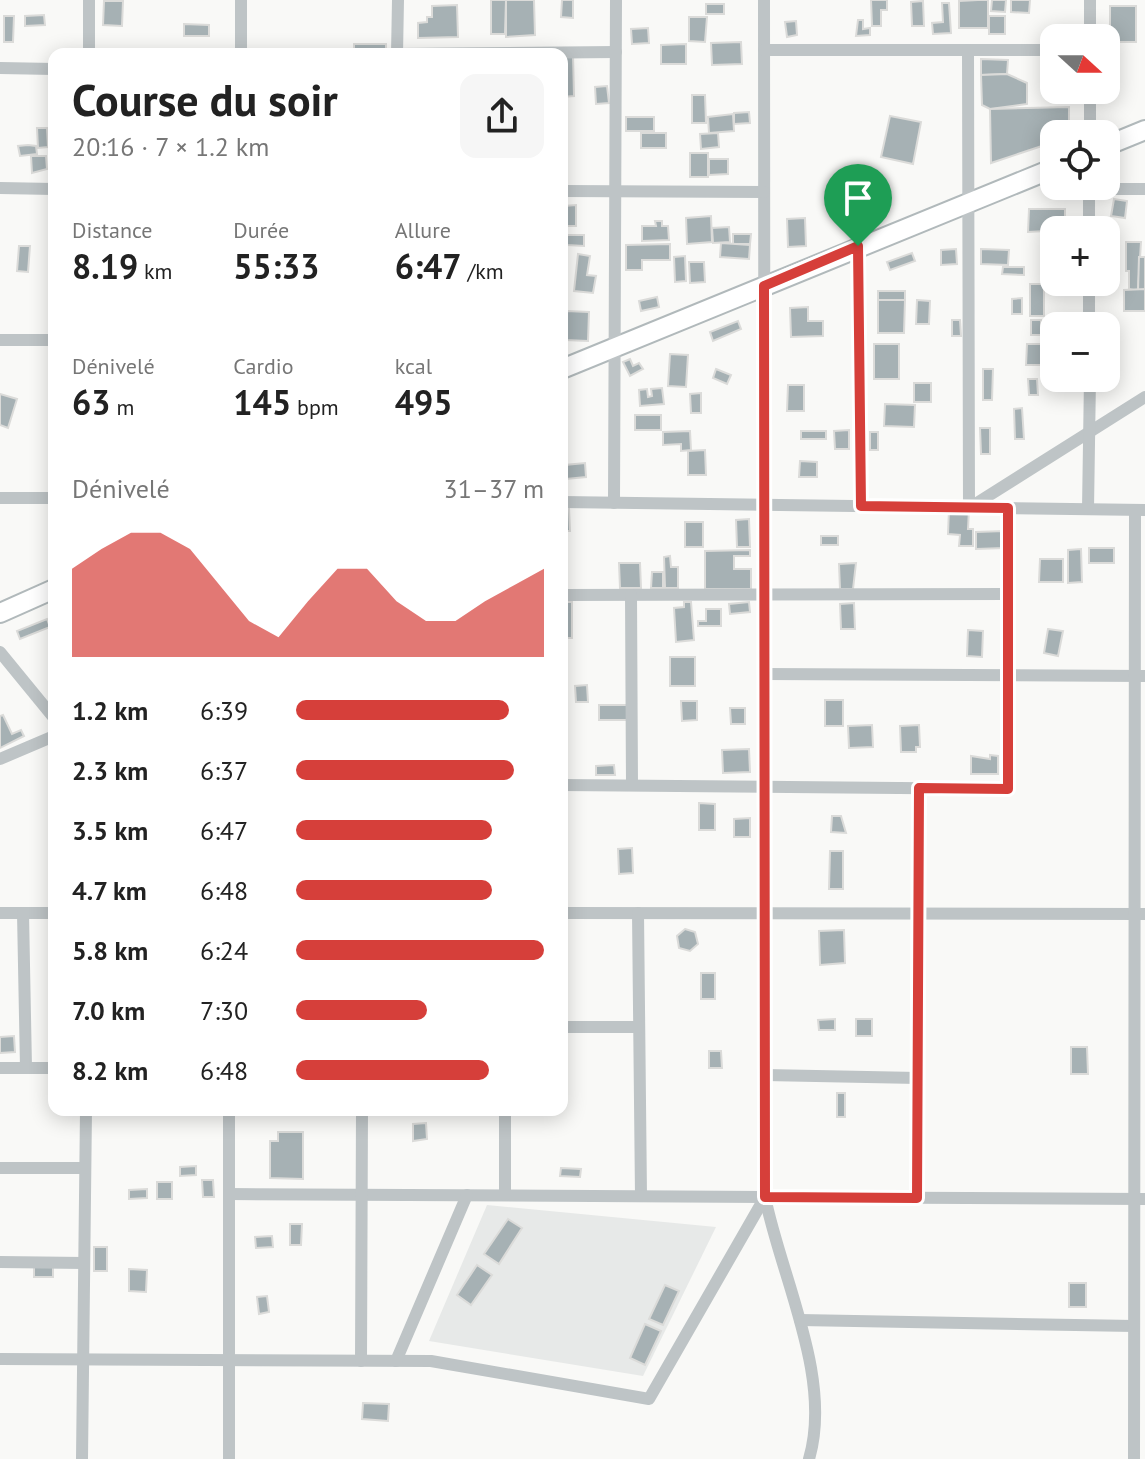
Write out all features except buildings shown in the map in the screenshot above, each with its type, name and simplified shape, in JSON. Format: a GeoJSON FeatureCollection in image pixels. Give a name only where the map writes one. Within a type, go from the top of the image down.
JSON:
{"type":"FeatureCollection","features":[{"type":"Feature","properties":{"kind":"main road"},"geometry":{"type":"LineString","coordinates":[[1120,140],[1145,130]]}},
{"type":"Feature","properties":{"kind":"main road"},"geometry":{"type":"LineString","coordinates":[[568,367],[1040,174]]}},
{"type":"Feature","properties":{"kind":"main road"},"geometry":{"type":"LineString","coordinates":[[0,613],[48,592]]}},
{"type":"Feature","properties":{"kind":"street"},"geometry":{"type":"LineString","coordinates":[[89,0],[89,48]]}},
{"type":"Feature","properties":{"kind":"street"},"geometry":{"type":"LineString","coordinates":[[241,0],[241,48]]}},
{"type":"Feature","properties":{"kind":"street"},"geometry":{"type":"LineString","coordinates":[[397,48],[398,0]]}},
{"type":"Feature","properties":{"kind":"street"},"geometry":{"type":"LineString","coordinates":[[614,503],[616,0]]}},
{"type":"Feature","properties":{"kind":"street"},"geometry":{"type":"LineString","coordinates":[[764,0],[765,1197],[774,1243],[809,1356],[816,1435],[809,1459]]}},
{"type":"Feature","properties":{"kind":"street"},"geometry":{"type":"LineString","coordinates":[[1090,0],[1090,24]]}},
{"type":"Feature","properties":{"kind":"street"},"geometry":{"type":"LineString","coordinates":[[764,50],[1040,50]]}},
{"type":"Feature","properties":{"kind":"street"},"geometry":{"type":"LineString","coordinates":[[968,50],[969,508]]}},
{"type":"Feature","properties":{"kind":"street"},"geometry":{"type":"LineString","coordinates":[[568,52],[616,52]]}},
{"type":"Feature","properties":{"kind":"street"},"geometry":{"type":"LineString","coordinates":[[0,68],[48,69]]}},
{"type":"Feature","properties":{"kind":"street"},"geometry":{"type":"LineString","coordinates":[[0,188],[48,189]]}},
{"type":"Feature","properties":{"kind":"street"},"geometry":{"type":"LineString","coordinates":[[1120,189],[1145,189]]}},
{"type":"Feature","properties":{"kind":"street"},"geometry":{"type":"LineString","coordinates":[[568,191],[764,192]]}},
{"type":"Feature","properties":{"kind":"street"},"geometry":{"type":"LineString","coordinates":[[858,246],[861,506]]}},
{"type":"Feature","properties":{"kind":"street"},"geometry":{"type":"LineString","coordinates":[[0,340],[48,340]]}},
{"type":"Feature","properties":{"kind":"street"},"geometry":{"type":"LineString","coordinates":[[1088,509],[1090,392]]}},
{"type":"Feature","properties":{"kind":"street"},"geometry":{"type":"LineString","coordinates":[[969,508],[1145,397]]}},
{"type":"Feature","properties":{"kind":"street"},"geometry":{"type":"LineString","coordinates":[[0,498],[48,498]]}},
{"type":"Feature","properties":{"kind":"street"},"geometry":{"type":"LineString","coordinates":[[568,502],[1140,510],[1140,1307],[1134,1326],[1134,1459]]}},
{"type":"Feature","properties":{"kind":"street"},"geometry":{"type":"LineString","coordinates":[[568,785],[1008,789],[1008,508]]}},
{"type":"Feature","properties":{"kind":"street"},"geometry":{"type":"LineString","coordinates":[[568,595],[1008,594]]}},
{"type":"Feature","properties":{"kind":"street"},"geometry":{"type":"LineString","coordinates":[[631,595],[632,785]]}},
{"type":"Feature","properties":{"kind":"street"},"geometry":{"type":"LineString","coordinates":[[0,652],[48,711]]}},
{"type":"Feature","properties":{"kind":"street"},"geometry":{"type":"LineString","coordinates":[[765,674],[1140,676]]}},
{"type":"Feature","properties":{"kind":"street"},"geometry":{"type":"LineString","coordinates":[[0,759],[48,739]]}},
{"type":"Feature","properties":{"kind":"street"},"geometry":{"type":"LineString","coordinates":[[917,1198],[919,788]]}},
{"type":"Feature","properties":{"kind":"street"},"geometry":{"type":"LineString","coordinates":[[0,913],[48,913]]}},
{"type":"Feature","properties":{"kind":"street"},"geometry":{"type":"LineString","coordinates":[[23,913],[26,1068]]}},
{"type":"Feature","properties":{"kind":"street"},"geometry":{"type":"LineString","coordinates":[[568,913],[1140,914]]}},
{"type":"Feature","properties":{"kind":"street"},"geometry":{"type":"LineString","coordinates":[[638,913],[641,1196]]}},
{"type":"Feature","properties":{"kind":"street"},"geometry":{"type":"LineString","coordinates":[[568,1027],[639,1027]]}},
{"type":"Feature","properties":{"kind":"street"},"geometry":{"type":"LineString","coordinates":[[0,1068],[48,1068]]}},
{"type":"Feature","properties":{"kind":"street"},"geometry":{"type":"LineString","coordinates":[[765,1075],[918,1078]]}},
{"type":"Feature","properties":{"kind":"street"},"geometry":{"type":"LineString","coordinates":[[82,1459],[86,1116]]}},
{"type":"Feature","properties":{"kind":"street"},"geometry":{"type":"LineString","coordinates":[[229,1116],[229,1459]]}},
{"type":"Feature","properties":{"kind":"street"},"geometry":{"type":"LineString","coordinates":[[361,1361],[362,1116]]}},
{"type":"Feature","properties":{"kind":"street"},"geometry":{"type":"LineString","coordinates":[[505,1116],[505,1195]]}},
{"type":"Feature","properties":{"kind":"street"},"geometry":{"type":"LineString","coordinates":[[0,1168],[85,1168]]}},
{"type":"Feature","properties":{"kind":"street"},"geometry":{"type":"LineString","coordinates":[[229,1194],[1140,1199]]}},
{"type":"Feature","properties":{"kind":"street"},"geometry":{"type":"LineString","coordinates":[[396,1361],[467,1195]]}},
{"type":"Feature","properties":{"kind":"street"},"geometry":{"type":"LineString","coordinates":[[0,1359],[431,1361],[649,1399],[765,1197]]}},
{"type":"Feature","properties":{"kind":"street"},"geometry":{"type":"LineString","coordinates":[[0,1262],[84,1263]]}},
{"type":"Feature","properties":{"kind":"street"},"geometry":{"type":"LineString","coordinates":[[800,1320],[1134,1326]]}},
{"type":"Feature","properties":{"kind":"shaded area"},"geometry":{"type":"Polygon","coordinates":[[[487,1205],[716,1227],[643,1376],[429,1341],[487,1205]]]}},
{"type":"Feature","properties":{"kind":"route"},"geometry":{"type":"LineString","coordinates":[[858,246],[861,506],[1008,508],[1008,789],[919,788],[917,1198],[765,1197],[764,286],[858,246]]}}]}
